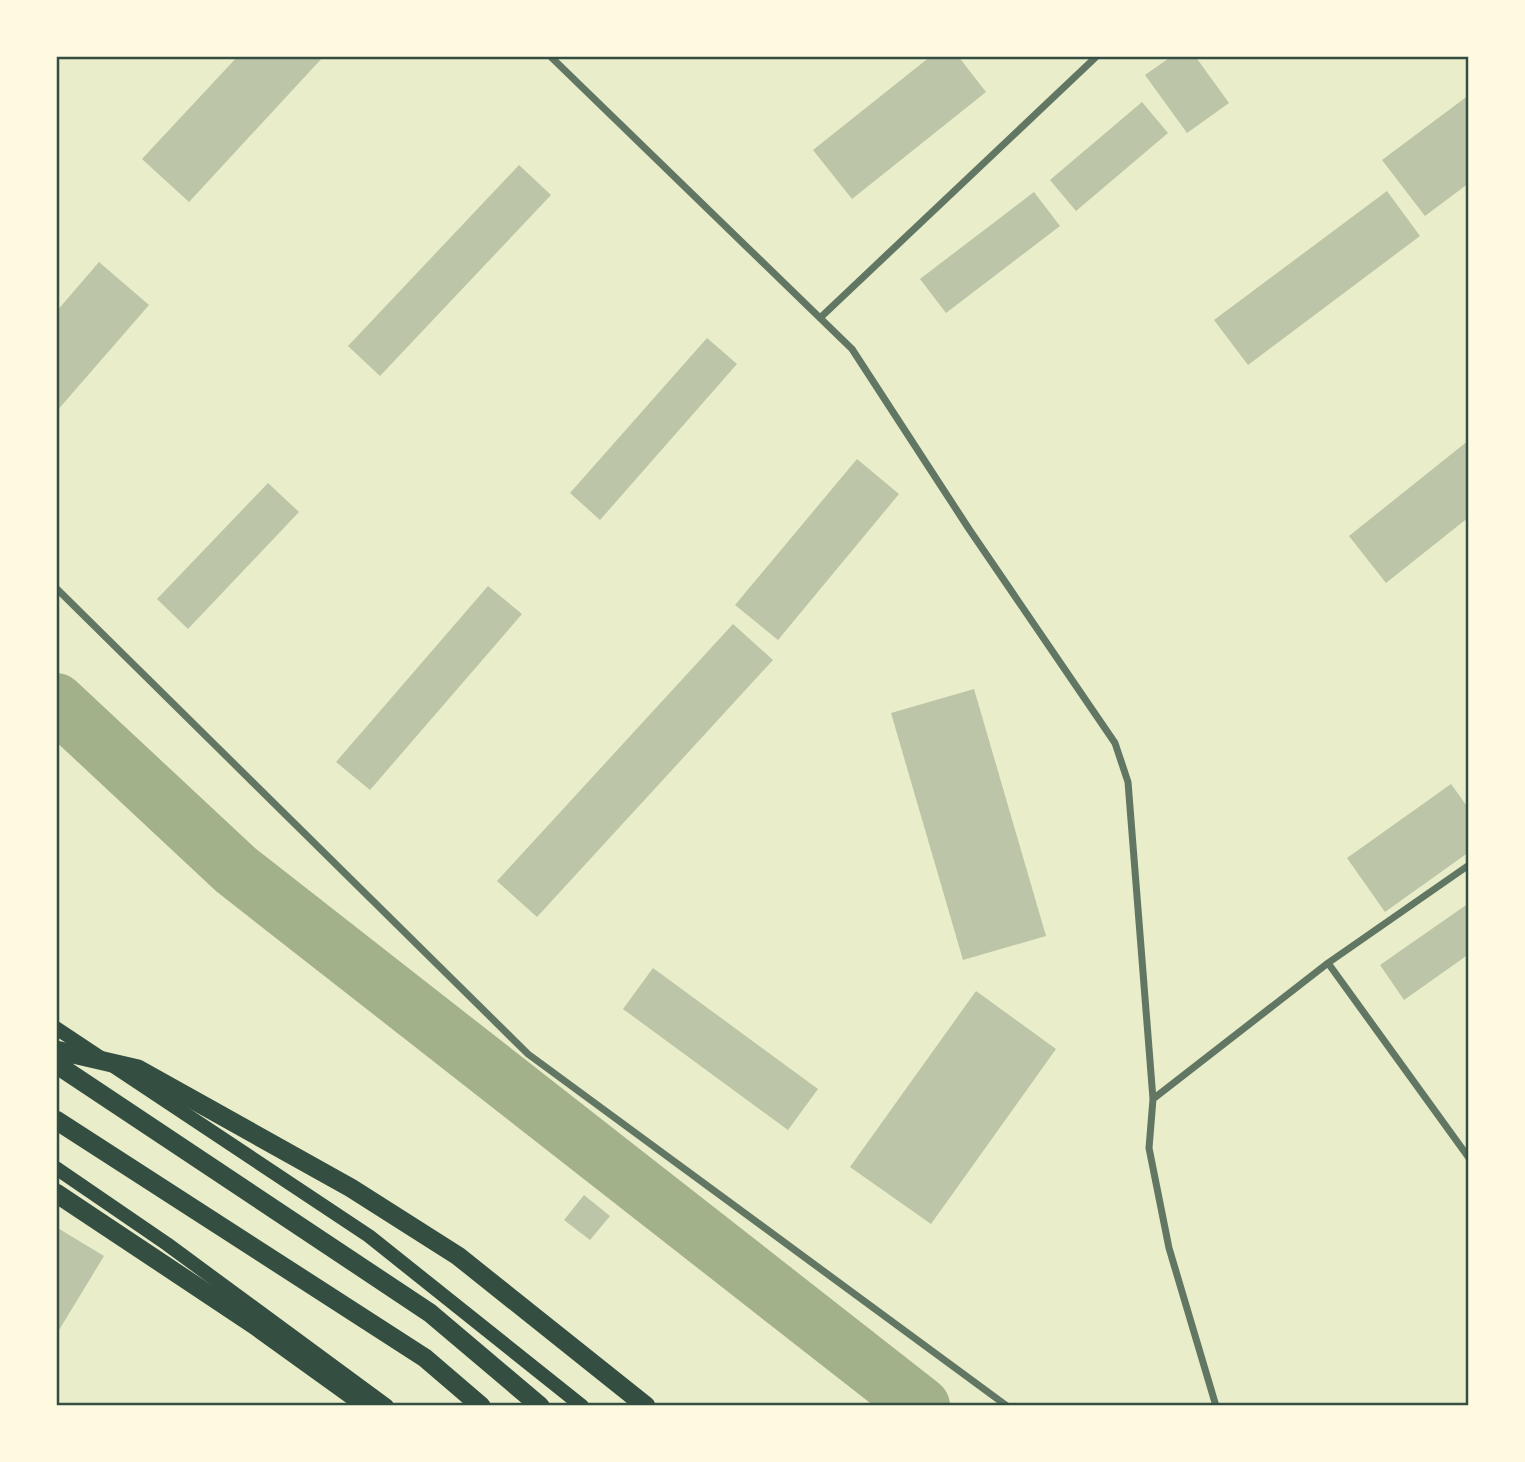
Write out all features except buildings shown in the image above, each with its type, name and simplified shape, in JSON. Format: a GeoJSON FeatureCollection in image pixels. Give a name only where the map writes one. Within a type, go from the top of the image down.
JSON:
{"type":"FeatureCollection","features":[{"type":"Feature","properties":{"kind":"highway"},"geometry":{"type":"LineString","coordinates":[[56,1050],[138,1069],[351,1188],[458,1256],[646,1406]]}},
{"type":"Feature","properties":{"kind":"highway"},"geometry":{"type":"LineString","coordinates":[[56,1064],[430,1313],[540,1406]]}},
{"type":"Feature","properties":{"kind":"highway"},"geometry":{"type":"LineString","coordinates":[[56,1120],[425,1358],[481,1406]]}},
{"type":"Feature","properties":{"kind":"highway"},"geometry":{"type":"LineString","coordinates":[[56,1193],[253,1324],[367,1406]]}},
{"type":"Feature","properties":{"kind":"main road"},"geometry":{"type":"LineString","coordinates":[[56,1028],[369,1236],[582,1406]]}},
{"type":"Feature","properties":{"kind":"main road"},"geometry":{"type":"LineString","coordinates":[[56,1168],[167,1244],[387,1406]]}},
{"type":"Feature","properties":{"kind":"street"},"geometry":{"type":"LineString","coordinates":[[550,56],[852,349],[969,529],[1115,743],[1128,782],[1153,1099],[1149,1148],[1169,1248],[1216,1406]]}},
{"type":"Feature","properties":{"kind":"street"},"geometry":{"type":"LineString","coordinates":[[820,318],[1097,56]]}},
{"type":"Feature","properties":{"kind":"street"},"geometry":{"type":"LineString","coordinates":[[56,588],[528,1054],[1007,1406]]}},
{"type":"Feature","properties":{"kind":"street"},"geometry":{"type":"LineString","coordinates":[[1153,1099],[1328,963],[1469,865]]}},
{"type":"Feature","properties":{"kind":"street"},"geometry":{"type":"LineString","coordinates":[[1328,963],[1469,1158]]}},
{"type":"Feature","properties":{"kind":"waterway"},"geometry":{"type":"LineString","coordinates":[[56,702],[236,870],[921,1406]]}}]}
